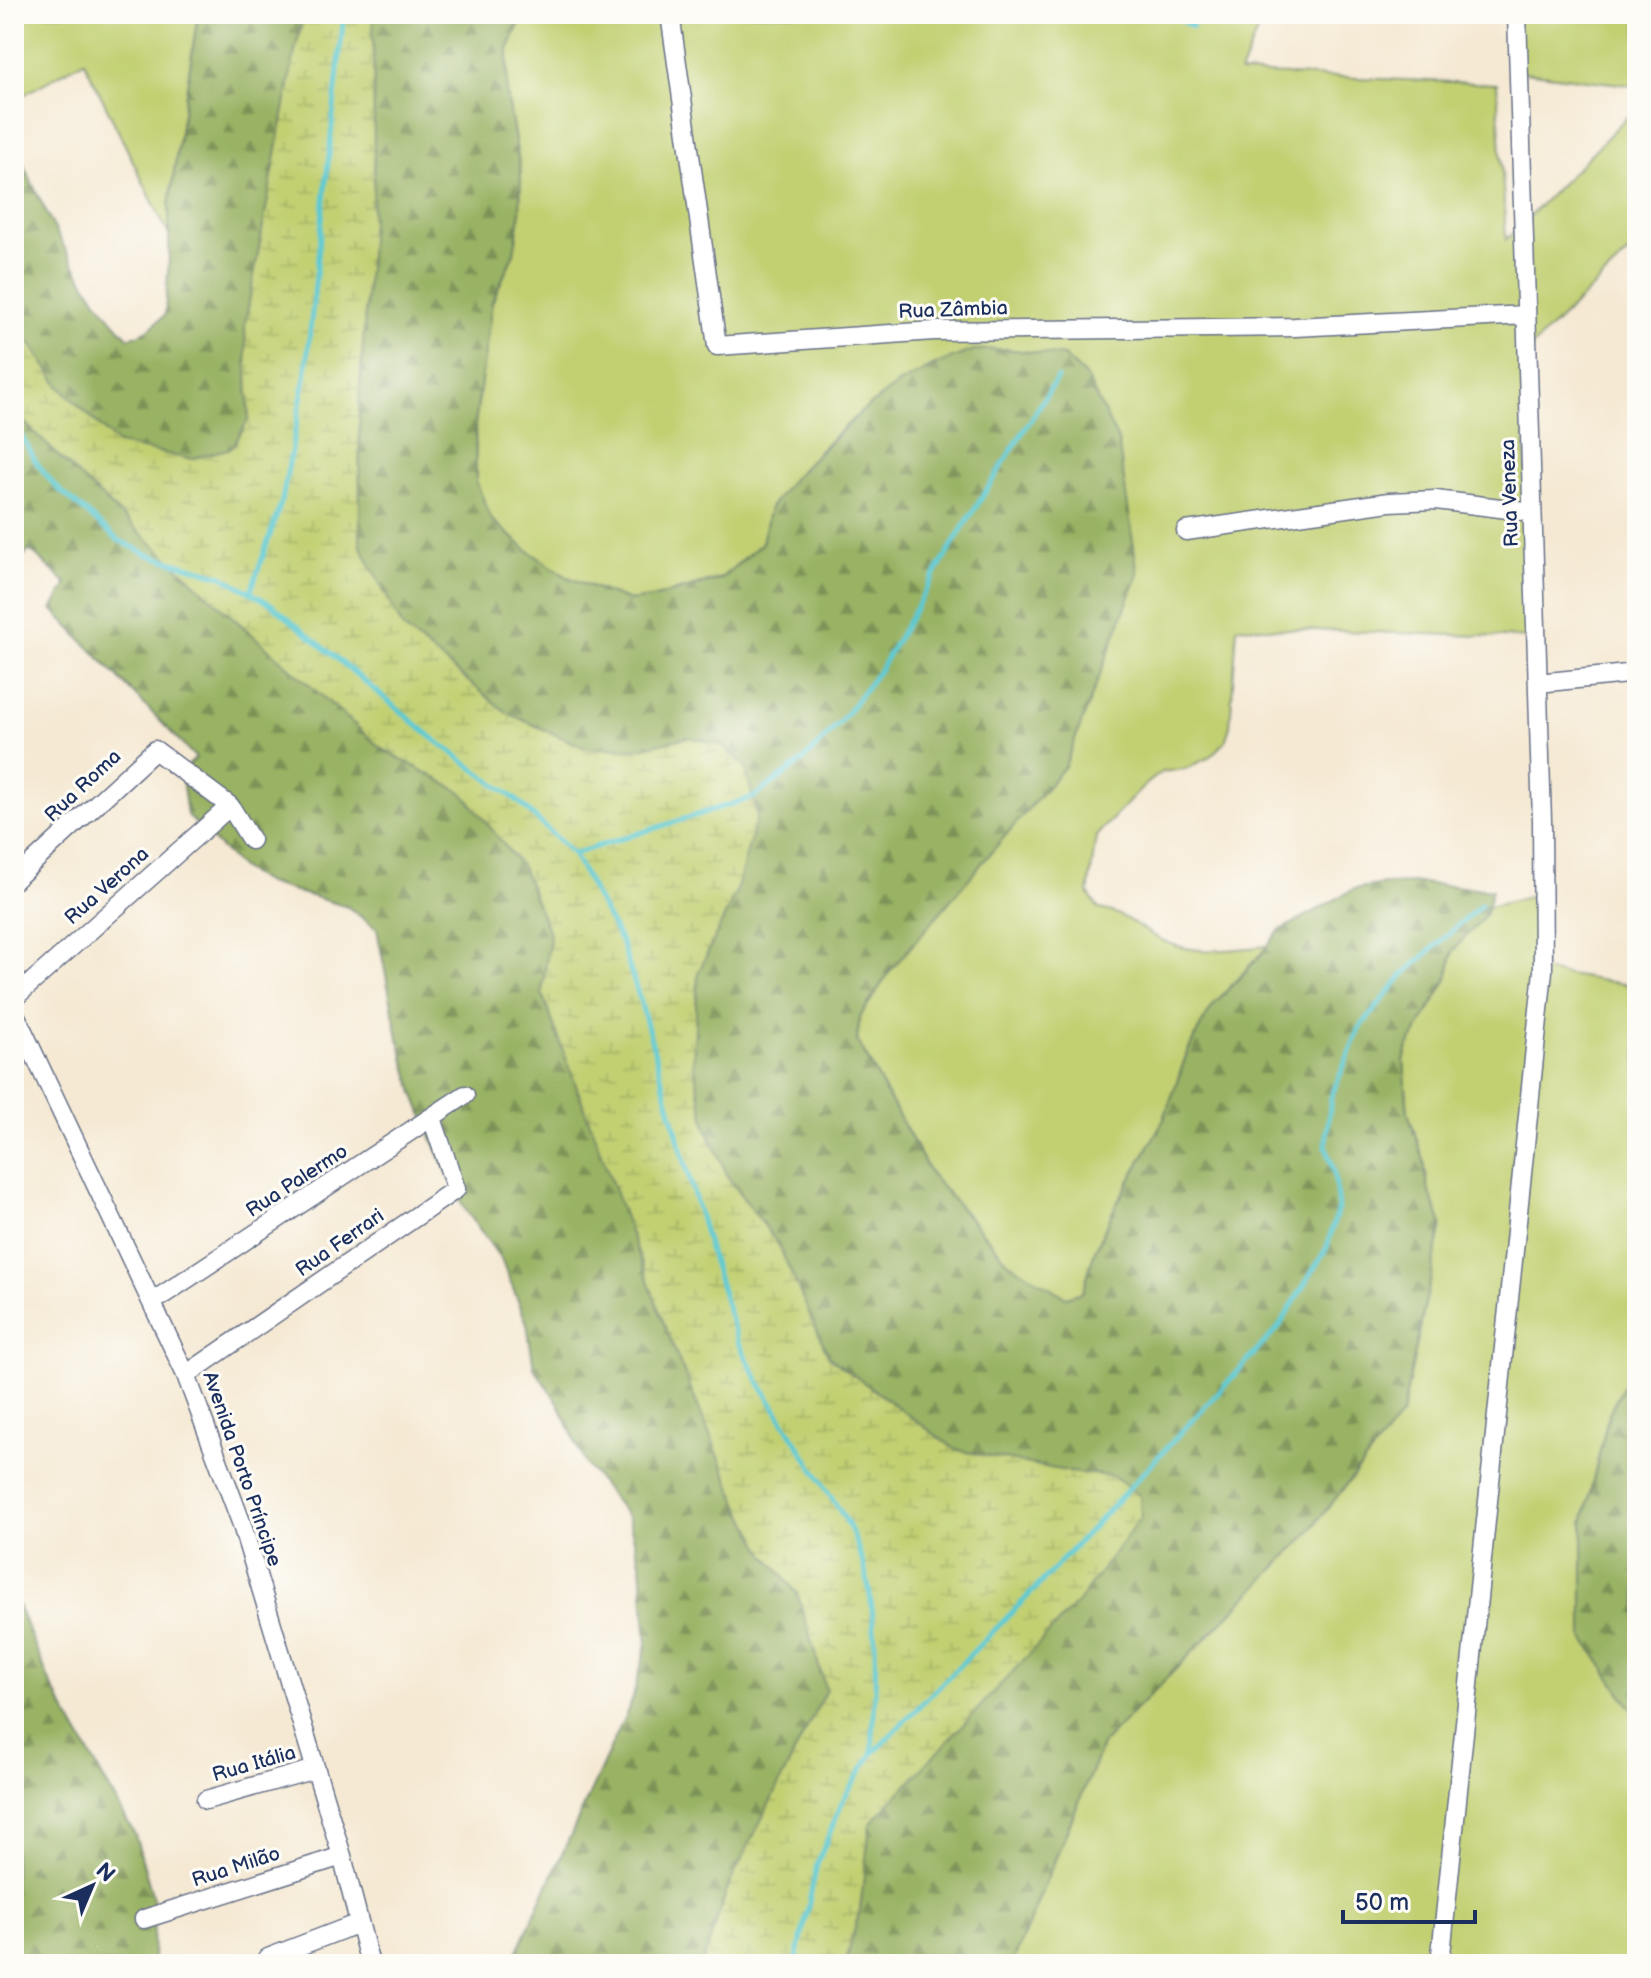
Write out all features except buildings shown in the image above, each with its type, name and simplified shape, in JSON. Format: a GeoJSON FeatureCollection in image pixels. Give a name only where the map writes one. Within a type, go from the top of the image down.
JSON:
{"type":"FeatureCollection","features":[{"type":"Feature","properties":{"kind":"street","name":"Rua Zâmbia"},"geometry":{"type":"LineString","coordinates":[[670,14],[717,346],[934,331],[1295,327],[1526,315]]}},
{"type":"Feature","properties":{"kind":"street","name":"Rua Veneza"},"geometry":{"type":"LineString","coordinates":[[1440,1964],[1543,971],[1538,683],[1517,14]]}},
{"type":"Feature","properties":{"kind":"street"},"geometry":{"type":"LineString","coordinates":[[1186,531],[1389,502],[1436,500],[1532,512]]}},
{"type":"Feature","properties":{"kind":"street"},"geometry":{"type":"LineString","coordinates":[[1538,683],[1637,673]]}},
{"type":"Feature","properties":{"kind":"street","name":"Rua Roma"},"geometry":{"type":"LineString","coordinates":[[14,880],[155,750],[230,806],[251,840]]}},
{"type":"Feature","properties":{"kind":"street","name":"Rua Verona"},"geometry":{"type":"LineString","coordinates":[[14,998],[230,806]]}},
{"type":"Feature","properties":{"kind":"street","name":"Avenida Porto Príncipe"},"geometry":{"type":"LineString","coordinates":[[14,1012],[186,1375],[241,1522],[342,1856],[370,1964]]}},
{"type":"Feature","properties":{"kind":"street","name":"Rua Palermo"},"geometry":{"type":"LineString","coordinates":[[152,1302],[465,1095]]}},
{"type":"Feature","properties":{"kind":"street","name":"Rua Ferrari"},"geometry":{"type":"LineString","coordinates":[[186,1375],[456,1189],[432,1118]]}},
{"type":"Feature","properties":{"kind":"street","name":"Rua Itália"},"geometry":{"type":"LineString","coordinates":[[206,1800],[315,1769]]}},
{"type":"Feature","properties":{"kind":"street","name":"Rua Milão"},"geometry":{"type":"LineString","coordinates":[[144,1919],[342,1856]]}},
{"type":"Feature","properties":{"kind":"street"},"geometry":{"type":"LineString","coordinates":[[268,1958],[359,1923]]}},
{"type":"Feature","properties":{"kind":"green space"},"geometry":{"type":"Polygon","coordinates":[[[14,14],[198,14],[169,205],[169,235],[84,61],[14,100],[14,14]]]}},
{"type":"Feature","properties":{"kind":"green space"},"geometry":{"type":"Polygon","coordinates":[[[198,14],[304,14],[245,325],[249,419],[232,448],[191,459],[118,444],[60,387],[16,324],[14,145],[64,247],[94,296],[129,338],[147,331],[165,315],[169,205],[198,14]]]}},
{"type":"Feature","properties":{"kind":"green space"},"geometry":{"type":"Polygon","coordinates":[[[304,14],[373,14],[374,178],[359,402],[360,545],[403,628],[507,713],[585,748],[636,749],[688,737],[720,744],[745,766],[757,816],[736,892],[698,973],[693,1063],[706,1127],[729,1179],[778,1244],[829,1357],[956,1450],[1076,1473],[1114,1476],[1140,1496],[1141,1517],[1077,1603],[870,1824],[860,1909],[845,1964],[702,1964],[728,1887],[826,1690],[797,1593],[765,1554],[739,1505],[666,1329],[542,993],[550,935],[522,867],[463,793],[381,748],[229,614],[14,412],[14,319],[60,387],[118,444],[191,459],[232,448],[249,419],[245,325],[304,14]]]}},
{"type":"Feature","properties":{"kind":"green space"},"geometry":{"type":"Polygon","coordinates":[[[373,14],[524,14],[508,49],[507,95],[521,175],[520,216],[514,253],[492,302],[475,424],[476,481],[491,519],[527,550],[567,577],[629,601],[652,598],[721,579],[762,543],[770,508],[793,478],[861,412],[898,384],[939,363],[974,350],[1006,349],[1064,356],[1086,377],[1118,440],[1138,575],[1065,766],[890,971],[860,1017],[857,1040],[932,1176],[1009,1263],[1066,1297],[1083,1292],[1094,1253],[1114,1209],[1164,1119],[1187,1053],[1199,1029],[1214,1004],[1279,931],[1354,889],[1421,883],[1492,890],[1485,915],[1453,951],[1447,979],[1408,1047],[1404,1061],[1408,1113],[1424,1161],[1428,1188],[1442,1224],[1402,1414],[1305,1537],[1103,1743],[1012,1964],[845,1964],[860,1909],[870,1824],[934,1754],[1114,1476],[1076,1473],[956,1450],[829,1357],[778,1244],[729,1179],[706,1127],[693,1063],[698,973],[736,892],[688,737],[636,749],[585,748],[507,713],[403,628],[360,545],[359,402],[374,178],[373,14]]]}},
{"type":"Feature","properties":{"kind":"green space"},"geometry":{"type":"Polygon","coordinates":[[[524,14],[1264,14],[1240,73],[1497,84],[1506,240],[1637,107],[1637,245],[1521,357],[1534,638],[1237,627],[1230,726],[1225,742],[1208,758],[1185,769],[1162,772],[1144,786],[1096,836],[1088,893],[1099,909],[1117,914],[1158,938],[1190,949],[1268,946],[1214,1004],[1199,1029],[1187,1053],[1164,1119],[1114,1209],[1094,1253],[1083,1292],[1066,1298],[1009,1263],[932,1176],[857,1040],[860,1017],[890,971],[939,363],[898,385],[830,440],[793,478],[770,508],[762,543],[721,578],[652,598],[629,601],[567,577],[527,550],[491,519],[476,481],[475,424],[492,302],[514,253],[521,175],[507,95],[508,49],[524,14]]]}},
{"type":"Feature","properties":{"kind":"green space"},"geometry":{"type":"Polygon","coordinates":[[[1515,14],[1637,14],[1637,86],[1516,71],[1515,14]]]}},
{"type":"Feature","properties":{"kind":"green space"},"geometry":{"type":"Polygon","coordinates":[[[14,412],[229,614],[381,748],[463,793],[522,867],[550,935],[542,993],[666,1329],[739,1505],[765,1554],[797,1593],[826,1690],[728,1887],[702,1964],[509,1964],[515,1957],[632,1701],[647,1644],[641,1565],[628,1517],[585,1463],[559,1404],[534,1368],[527,1323],[501,1259],[465,1209],[439,1155],[414,1093],[398,1037],[377,929],[348,907],[267,883],[242,869],[187,815],[181,772],[196,758],[52,609],[67,584],[30,550],[14,565],[14,412]]]}},
{"type":"Feature","properties":{"kind":"green space"},"geometry":{"type":"Polygon","coordinates":[[[1537,895],[1543,971],[1637,986],[1637,1361],[1609,1413],[1583,1523],[1583,1636],[1637,1717],[1637,1964],[1012,1964],[1103,1743],[1305,1537],[1402,1414],[1442,1224],[1428,1188],[1424,1161],[1408,1113],[1404,1061],[1408,1047],[1447,979],[1452,951],[1485,915],[1488,907],[1537,895]]]}},
{"type":"Feature","properties":{"kind":"green space"},"geometry":{"type":"Polygon","coordinates":[[[1637,1361],[1637,1717],[1583,1637],[1583,1523],[1609,1413],[1637,1361]]]}},
{"type":"Feature","properties":{"kind":"green space"},"geometry":{"type":"Polygon","coordinates":[[[14,1596],[51,1685],[135,1835],[154,1902],[153,1964],[14,1964],[14,1596]]]}},
{"type":"Feature","properties":{"kind":"waterway"},"geometry":{"type":"LineString","coordinates":[[251,591],[282,500],[305,378],[344,14]]}},
{"type":"Feature","properties":{"kind":"waterway"},"geometry":{"type":"LineString","coordinates":[[1169,14],[1193,27]]}},
{"type":"Feature","properties":{"kind":"waterway"},"geometry":{"type":"LineString","coordinates":[[573,854],[754,797],[804,760],[841,721],[880,669],[957,537],[1057,378]]}},
{"type":"Feature","properties":{"kind":"waterway"},"geometry":{"type":"LineString","coordinates":[[14,423],[36,462],[55,486],[118,540],[149,555],[222,576],[271,604],[434,739],[519,802],[573,854],[621,942],[738,1342],[762,1387],[847,1522],[859,1549],[872,1606],[874,1636],[872,1754]]}},
{"type":"Feature","properties":{"kind":"waterway"},"geometry":{"type":"LineString","coordinates":[[796,1964],[817,1864],[843,1800],[872,1754],[1037,1587],[1279,1327],[1327,1247],[1338,1208],[1334,1171],[1326,1146],[1331,1097],[1359,1029],[1404,974],[1481,905]]}}]}
